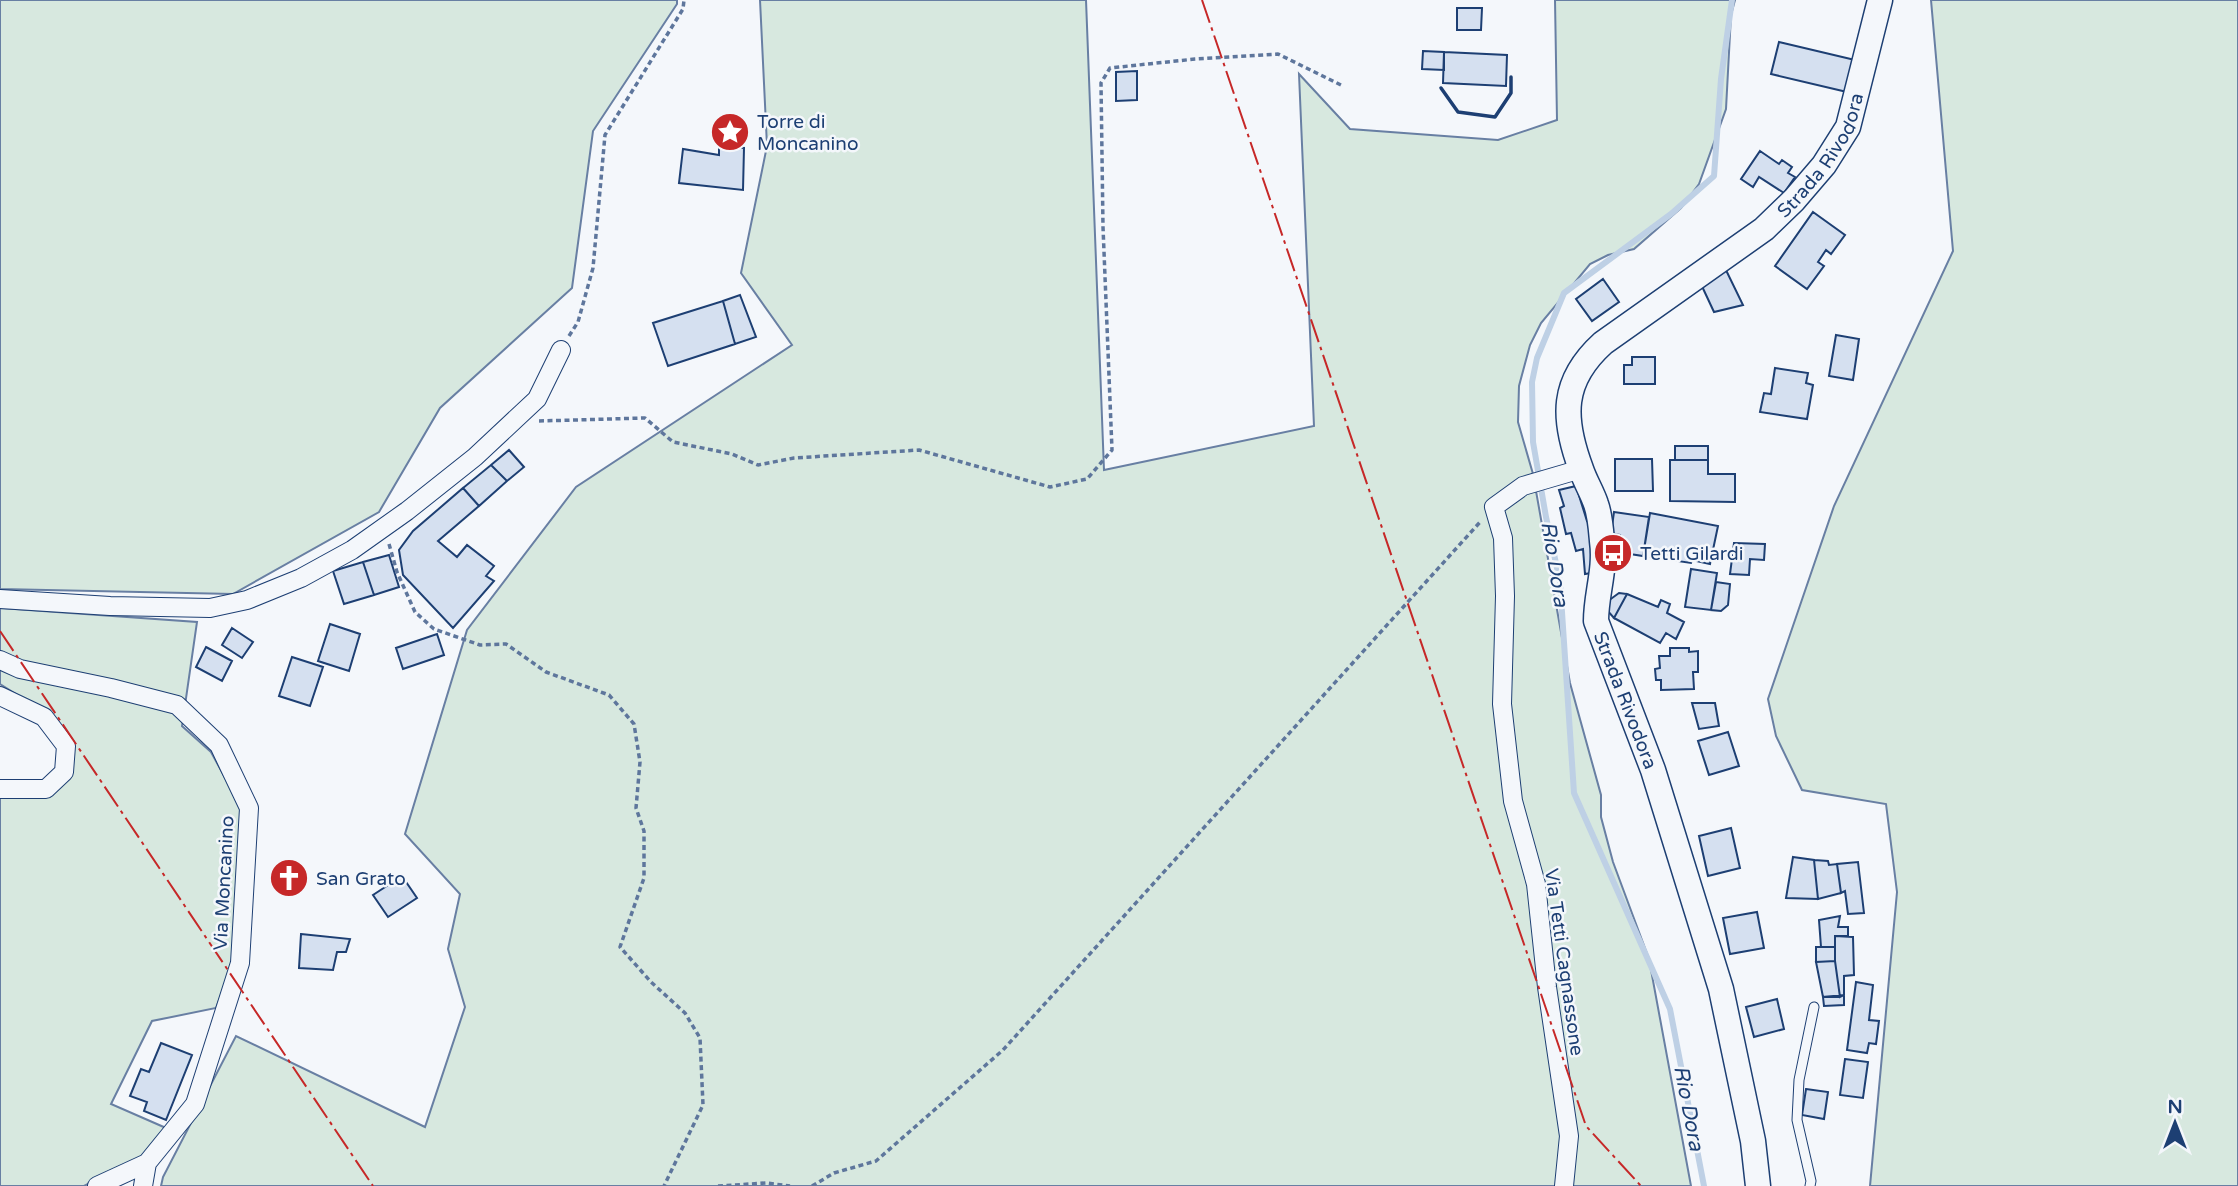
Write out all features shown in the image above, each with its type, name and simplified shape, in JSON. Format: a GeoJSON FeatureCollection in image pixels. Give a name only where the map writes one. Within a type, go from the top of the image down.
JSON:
{"type":"FeatureCollection","features":[{"type":"Feature","properties":{"kind":"street","name":"Strada Rivodora"},"geometry":{"type":"LineString","coordinates":[[1758,1186],[1753,1141],[1721,989],[1653,770],[1596,621],[1596,604],[1603,578],[1603,545],[1596,505],[1571,471],[1568,400],[1577,372],[1586,358],[1764,229],[1824,165],[1848,127],[1880,0]]}},
{"type":"Feature","properties":{"kind":"street"},"geometry":{"type":"LineString","coordinates":[[0,599],[110,606],[210,608],[247,600],[301,578],[352,550],[475,457],[537,399],[561,350]]}},
{"type":"Feature","properties":{"kind":"street"},"geometry":{"type":"LineString","coordinates":[[1496,515],[1523,486],[1571,471]]}},
{"type":"Feature","properties":{"kind":"street","name":"Via Tetti Cagnassone"},"geometry":{"type":"LineString","coordinates":[[1496,515],[1503,538],[1505,596],[1502,704],[1513,801],[1536,884],[1547,987],[1569,1136],[1564,1186]]}},
{"type":"Feature","properties":{"kind":"street","name":"Via Moncanino"},"geometry":{"type":"LineString","coordinates":[[0,660],[20,669],[177,705],[219,745],[249,808],[240,963],[195,1104],[147,1163]]}},
{"type":"Feature","properties":{"kind":"street"},"geometry":{"type":"LineString","coordinates":[[0,695],[44,717],[66,746],[64,772],[46,789],[0,789]]}},
{"type":"Feature","properties":{"kind":"street"},"geometry":{"type":"LineString","coordinates":[[97,1186],[147,1163]]}},
{"type":"Feature","properties":{"kind":"street"},"geometry":{"type":"LineString","coordinates":[[142,1186],[147,1163]]}},
{"type":"Feature","properties":{"kind":"lane"},"geometry":{"type":"LineString","coordinates":[[1810,1186],[1797,1119],[1799,1080],[1814,1007]]}},
{"type":"Feature","properties":{"kind":"path"},"geometry":{"type":"LineString","coordinates":[[561,350],[578,321],[593,268],[605,135],[684,9],[684,0]]}},
{"type":"Feature","properties":{"kind":"path"},"geometry":{"type":"LineString","coordinates":[[512,422],[645,418],[673,442],[732,454],[758,465],[794,458],[919,450],[1050,487],[1087,479],[1112,450],[1103,227],[1101,83],[1110,68],[1278,54],[1341,85]]}},
{"type":"Feature","properties":{"kind":"path"},"geometry":{"type":"LineString","coordinates":[[812,1186],[834,1172],[876,1161],[1003,1050],[1496,515]]}},
{"type":"Feature","properties":{"kind":"path"},"geometry":{"type":"LineString","coordinates":[[387,525],[390,550],[397,572],[415,612],[434,629],[480,645],[506,644],[546,672],[609,695],[634,724],[640,762],[636,808],[644,831],[644,878],[620,947],[651,982],[685,1013],[700,1038],[703,1105],[664,1186]]}},
{"type":"Feature","properties":{"kind":"path"},"geometry":{"type":"LineString","coordinates":[[718,1186],[766,1183],[789,1186]]}},
{"type":"Feature","properties":{"kind":"shaded area"},"geometry":{"type":"Polygon","coordinates":[[[0,0],[677,0],[677,4],[593,131],[572,288],[440,408],[379,512],[233,594],[0,589],[0,0]]]}},
{"type":"Feature","properties":{"kind":"shaded area"},"geometry":{"type":"Polygon","coordinates":[[[760,0],[1086,0],[1104,470],[1314,426],[1299,74],[1350,129],[1498,140],[1557,120],[1555,0],[1735,0],[1731,15],[1726,109],[1699,184],[1681,208],[1634,249],[1608,255],[1590,264],[1541,323],[1530,345],[1519,386],[1518,422],[1533,474],[1570,683],[1601,795],[1601,817],[1613,862],[1649,959],[1691,1186],[161,1186],[163,1177],[236,1036],[425,1127],[465,1007],[448,949],[460,894],[405,834],[467,630],[576,487],[792,345],[741,273],[767,146],[760,0]]]}},
{"type":"Feature","properties":{"kind":"shaded area"},"geometry":{"type":"Polygon","coordinates":[[[1931,0],[2238,0],[2238,1186],[1870,1186],[1897,892],[1886,804],[1802,790],[1776,736],[1768,699],[1834,506],[1953,251],[1931,0]]]}},
{"type":"Feature","properties":{"kind":"shaded area"},"geometry":{"type":"Polygon","coordinates":[[[0,608],[197,622],[182,726],[211,752],[241,807],[234,962],[216,1008],[152,1021],[111,1104],[166,1128],[143,1157],[84,1186],[0,1186],[0,797],[52,795],[69,777],[49,715],[0,684],[0,608]]]}},
{"type":"Feature","properties":{"kind":"building"},"geometry":{"type":"Polygon","coordinates":[[[1457,8],[1482,8],[1481,30],[1457,30],[1457,8]]]}},
{"type":"Feature","properties":{"kind":"building"},"geometry":{"type":"Polygon","coordinates":[[[1779,42],[1855,60],[1847,92],[1771,74],[1779,42]]]}},
{"type":"Feature","properties":{"kind":"building"},"geometry":{"type":"Polygon","coordinates":[[[1423,51],[1444,52],[1444,70],[1422,69],[1423,51]]]}},
{"type":"Feature","properties":{"kind":"building"},"geometry":{"type":"Polygon","coordinates":[[[1444,52],[1507,55],[1506,86],[1443,83],[1444,52]]]}},
{"type":"Feature","properties":{"kind":"building"},"geometry":{"type":"Polygon","coordinates":[[[1137,71],[1137,100],[1116,101],[1116,72],[1137,71]]]}},
{"type":"Feature","properties":{"kind":"building"},"geometry":{"type":"Polygon","coordinates":[[[719,145],[744,148],[743,190],[679,183],[683,149],[719,155],[719,145]]]}},
{"type":"Feature","properties":{"kind":"building"},"geometry":{"type":"Polygon","coordinates":[[[1760,151],[1779,164],[1782,160],[1792,167],[1788,173],[1795,177],[1784,193],[1759,177],[1753,187],[1741,179],[1760,151]]]}},
{"type":"Feature","properties":{"kind":"building"},"geometry":{"type":"Polygon","coordinates":[[[1813,212],[1845,235],[1831,254],[1826,250],[1818,262],[1824,266],[1807,289],[1775,266],[1813,212]]]}},
{"type":"Feature","properties":{"kind":"building"},"geometry":{"type":"Polygon","coordinates":[[[1724,266],[1743,305],[1714,312],[1700,282],[1724,266]]]}},
{"type":"Feature","properties":{"kind":"building"},"geometry":{"type":"Polygon","coordinates":[[[1603,279],[1619,302],[1592,321],[1576,299],[1603,279]]]}},
{"type":"Feature","properties":{"kind":"building"},"geometry":{"type":"Polygon","coordinates":[[[740,295],[756,337],[735,344],[723,301],[740,295]]]}},
{"type":"Feature","properties":{"kind":"building"},"geometry":{"type":"Polygon","coordinates":[[[723,301],[735,344],[668,366],[653,323],[723,301]]]}},
{"type":"Feature","properties":{"kind":"building"},"geometry":{"type":"Polygon","coordinates":[[[1836,335],[1859,339],[1853,380],[1829,376],[1836,335]]]}},
{"type":"Feature","properties":{"kind":"building"},"geometry":{"type":"Polygon","coordinates":[[[1632,357],[1655,357],[1655,384],[1624,384],[1624,365],[1632,365],[1632,357]]]}},
{"type":"Feature","properties":{"kind":"building"},"geometry":{"type":"Polygon","coordinates":[[[1775,368],[1808,373],[1806,383],[1813,385],[1807,419],[1760,412],[1764,393],[1771,394],[1775,368]]]}},
{"type":"Feature","properties":{"kind":"building"},"geometry":{"type":"Polygon","coordinates":[[[1675,446],[1708,446],[1708,460],[1675,460],[1675,446]]]}},
{"type":"Feature","properties":{"kind":"building"},"geometry":{"type":"Polygon","coordinates":[[[509,450],[524,467],[507,481],[491,465],[509,450]]]}},
{"type":"Feature","properties":{"kind":"building"},"geometry":{"type":"Polygon","coordinates":[[[1615,459],[1652,459],[1653,491],[1615,491],[1615,459]]]}},
{"type":"Feature","properties":{"kind":"building"},"geometry":{"type":"Polygon","coordinates":[[[1670,460],[1708,460],[1708,474],[1735,474],[1735,502],[1670,501],[1670,460]]]}},
{"type":"Feature","properties":{"kind":"building"},"geometry":{"type":"Polygon","coordinates":[[[491,465],[507,481],[479,506],[463,488],[491,465]]]}},
{"type":"Feature","properties":{"kind":"building"},"geometry":{"type":"Polygon","coordinates":[[[1576,486],[1587,521],[1593,520],[1597,572],[1585,574],[1583,549],[1576,551],[1571,533],[1566,534],[1560,508],[1564,506],[1559,490],[1576,486]]]}},
{"type":"Feature","properties":{"kind":"building"},"geometry":{"type":"Polygon","coordinates":[[[463,488],[479,506],[438,541],[457,557],[467,545],[494,566],[486,576],[494,581],[453,628],[403,575],[399,550],[413,531],[463,488]]]}},
{"type":"Feature","properties":{"kind":"building"},"geometry":{"type":"Polygon","coordinates":[[[1614,512],[1649,517],[1643,556],[1617,552],[1620,535],[1611,533],[1614,512]]]}},
{"type":"Feature","properties":{"kind":"building"},"geometry":{"type":"Polygon","coordinates":[[[1650,513],[1718,526],[1710,564],[1643,556],[1650,513]]]}},
{"type":"Feature","properties":{"kind":"building"},"geometry":{"type":"Polygon","coordinates":[[[1734,543],[1765,544],[1764,560],[1750,559],[1749,575],[1730,574],[1734,543]]]}},
{"type":"Feature","properties":{"kind":"building"},"geometry":{"type":"Polygon","coordinates":[[[389,555],[399,587],[374,595],[363,562],[389,555]]]}},
{"type":"Feature","properties":{"kind":"building"},"geometry":{"type":"Polygon","coordinates":[[[363,562],[374,595],[344,604],[333,571],[363,562]]]}},
{"type":"Feature","properties":{"kind":"building"},"geometry":{"type":"Polygon","coordinates":[[[1691,569],[1717,573],[1711,610],[1685,607],[1691,569]]]}},
{"type":"Feature","properties":{"kind":"building"},"geometry":{"type":"Polygon","coordinates":[[[1716,582],[1730,584],[1728,605],[1721,611],[1711,610],[1716,582]]]}},
{"type":"Feature","properties":{"kind":"building"},"geometry":{"type":"Polygon","coordinates":[[[1619,593],[1627,594],[1614,618],[1606,609],[1608,601],[1619,593]]]}},
{"type":"Feature","properties":{"kind":"building"},"geometry":{"type":"Polygon","coordinates":[[[1627,594],[1658,607],[1661,600],[1670,604],[1667,613],[1684,622],[1676,639],[1666,633],[1660,643],[1614,618],[1627,594]]]}},
{"type":"Feature","properties":{"kind":"building"},"geometry":{"type":"Polygon","coordinates":[[[330,624],[360,634],[349,671],[318,661],[330,624]]]}},
{"type":"Feature","properties":{"kind":"building"},"geometry":{"type":"Polygon","coordinates":[[[232,628],[253,642],[242,658],[222,645],[232,628]]]}},
{"type":"Feature","properties":{"kind":"building"},"geometry":{"type":"Polygon","coordinates":[[[437,634],[444,655],[403,669],[396,648],[437,634]]]}},
{"type":"Feature","properties":{"kind":"building"},"geometry":{"type":"Polygon","coordinates":[[[206,647],[232,661],[222,681],[196,667],[206,647]]]}},
{"type":"Feature","properties":{"kind":"building"},"geometry":{"type":"Polygon","coordinates":[[[1670,648],[1698,651],[1698,672],[1693,672],[1694,689],[1661,690],[1661,680],[1656,680],[1655,669],[1660,668],[1659,656],[1670,656],[1670,648]]]}},
{"type":"Feature","properties":{"kind":"building"},"geometry":{"type":"Polygon","coordinates":[[[292,657],[323,667],[310,706],[279,696],[292,657]]]}},
{"type":"Feature","properties":{"kind":"building"},"geometry":{"type":"Polygon","coordinates":[[[1692,703],[1715,703],[1719,726],[1699,729],[1692,703]]]}},
{"type":"Feature","properties":{"kind":"building"},"geometry":{"type":"Polygon","coordinates":[[[1728,732],[1739,766],[1709,775],[1698,741],[1728,732]]]}},
{"type":"Feature","properties":{"kind":"building"},"geometry":{"type":"Polygon","coordinates":[[[1731,828],[1740,868],[1708,876],[1699,836],[1731,828]]]}},
{"type":"Feature","properties":{"kind":"building"},"geometry":{"type":"Polygon","coordinates":[[[1793,857],[1814,860],[1818,899],[1786,898],[1793,857]]]}},
{"type":"Feature","properties":{"kind":"building"},"geometry":{"type":"Polygon","coordinates":[[[1814,860],[1828,861],[1829,865],[1837,864],[1841,893],[1818,899],[1814,860]]]}},
{"type":"Feature","properties":{"kind":"building"},"geometry":{"type":"Polygon","coordinates":[[[1858,862],[1864,913],[1848,914],[1845,891],[1841,893],[1837,864],[1858,862]]]}},
{"type":"Feature","properties":{"kind":"building","name":"San Grato"},"geometry":{"type":"Polygon","coordinates":[[[284,867],[300,871],[295,888],[279,884],[284,867]]]}},
{"type":"Feature","properties":{"kind":"building"},"geometry":{"type":"Polygon","coordinates":[[[402,876],[417,898],[388,917],[373,895],[402,876]]]}},
{"type":"Feature","properties":{"kind":"building"},"geometry":{"type":"Polygon","coordinates":[[[1757,912],[1764,948],[1730,954],[1723,918],[1757,912]]]}},
{"type":"Feature","properties":{"kind":"building"},"geometry":{"type":"Polygon","coordinates":[[[1840,916],[1838,927],[1848,927],[1848,936],[1835,936],[1835,947],[1821,947],[1819,920],[1840,916]]]}},
{"type":"Feature","properties":{"kind":"building"},"geometry":{"type":"Polygon","coordinates":[[[301,934],[350,939],[346,952],[337,952],[333,970],[299,968],[301,934]]]}},
{"type":"Feature","properties":{"kind":"building"},"geometry":{"type":"Polygon","coordinates":[[[1835,936],[1853,937],[1854,975],[1844,976],[1844,995],[1840,997],[1835,961],[1835,936]]]}},
{"type":"Feature","properties":{"kind":"building"},"geometry":{"type":"Polygon","coordinates":[[[1816,947],[1835,947],[1835,961],[1816,962],[1816,947]]]}},
{"type":"Feature","properties":{"kind":"building"},"geometry":{"type":"Polygon","coordinates":[[[1835,961],[1840,997],[1823,997],[1816,962],[1835,961]]]}},
{"type":"Feature","properties":{"kind":"building"},"geometry":{"type":"Polygon","coordinates":[[[1856,982],[1873,985],[1869,1020],[1879,1021],[1876,1044],[1869,1043],[1867,1053],[1847,1050],[1856,982]]]}},
{"type":"Feature","properties":{"kind":"building"},"geometry":{"type":"Polygon","coordinates":[[[1844,995],[1844,1005],[1824,1006],[1823,997],[1844,995]]]}},
{"type":"Feature","properties":{"kind":"building"},"geometry":{"type":"Polygon","coordinates":[[[1777,999],[1784,1029],[1754,1037],[1746,1007],[1777,999]]]}},
{"type":"Feature","properties":{"kind":"building"},"geometry":{"type":"Polygon","coordinates":[[[161,1043],[192,1055],[166,1120],[144,1111],[147,1102],[130,1096],[141,1069],[149,1072],[161,1043]]]}},
{"type":"Feature","properties":{"kind":"building"},"geometry":{"type":"Polygon","coordinates":[[[1845,1059],[1868,1062],[1863,1098],[1840,1095],[1845,1059]]]}},
{"type":"Feature","properties":{"kind":"building"},"geometry":{"type":"Polygon","coordinates":[[[1806,1089],[1828,1092],[1824,1119],[1802,1115],[1806,1089]]]}},
{"type":"Feature","properties":{"kind":"waterway","name":"Rio Dora"},"geometry":{"type":"LineString","coordinates":[[1704,1186],[1670,1009],[1574,793],[1560,582],[1533,442],[1532,382],[1537,358],[1564,293],[1671,214],[1714,176],[1721,79],[1732,0]]}},
{"type":"Feature","properties":{"kind":"wall"},"geometry":{"type":"LineString","coordinates":[[1441,88],[1458,112],[1495,117],[1511,93],[1511,77]]}},
{"type":"Feature","properties":{"kind":"power"},"geometry":{"type":"LineString","coordinates":[[1202,0],[1586,1126],[1641,1186]]}},
{"type":"Feature","properties":{"kind":"power"},"geometry":{"type":"LineString","coordinates":[[0,631],[373,1186]]}},
{"type":"Feature","properties":{"kind":"place","name":"Torre di Moncanino"},"geometry":{"type":"Point","coordinates":[730,132]}},
{"type":"Feature","properties":{"kind":"place","name":"Tetti Gilardi"},"geometry":{"type":"Point","coordinates":[1613,553]}},
{"type":"Feature","properties":{"kind":"place","name":"San Grato"},"geometry":{"type":"Point","coordinates":[289,878]}}]}
